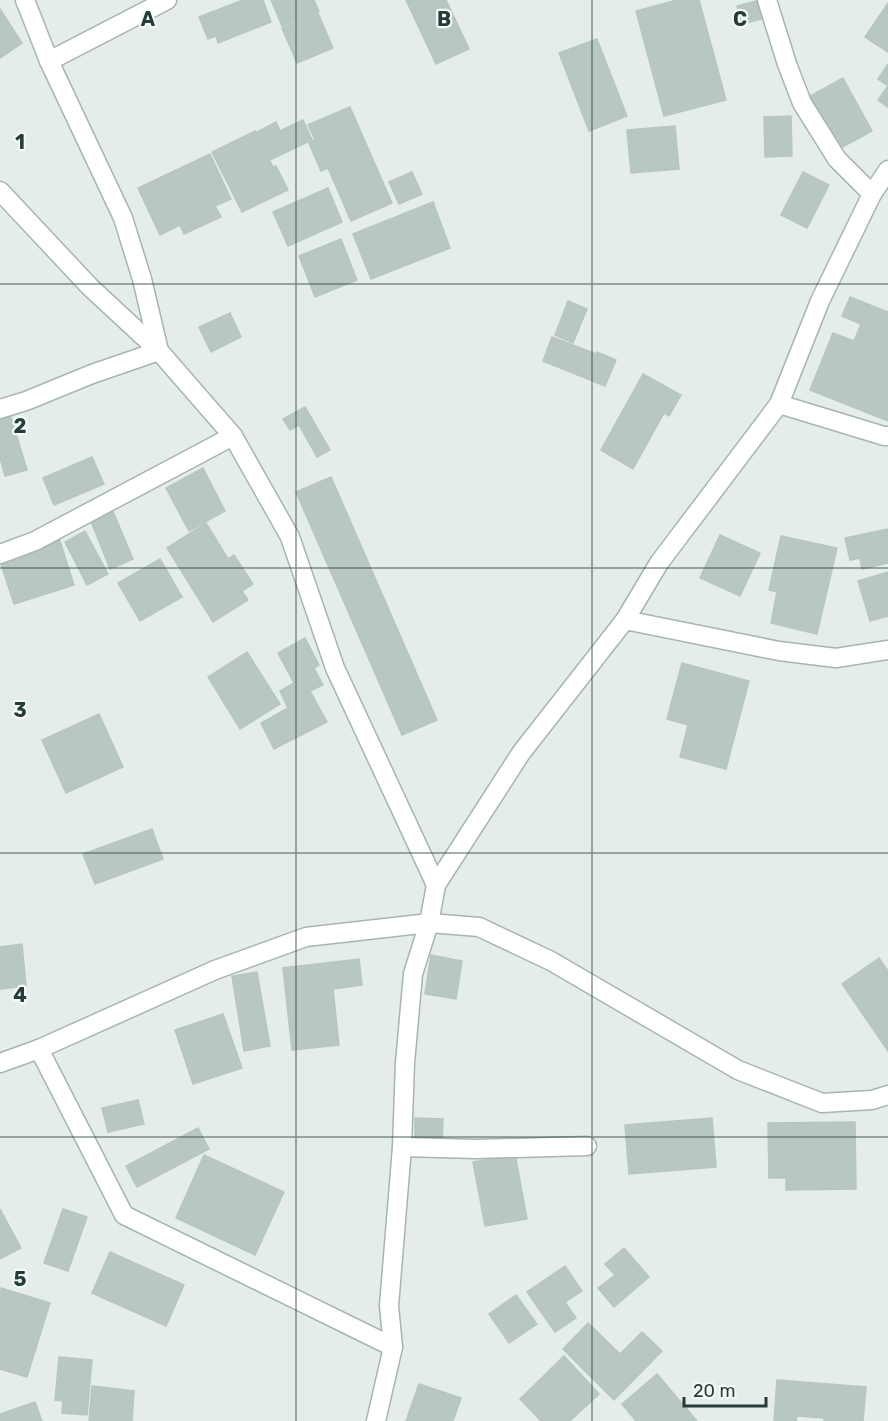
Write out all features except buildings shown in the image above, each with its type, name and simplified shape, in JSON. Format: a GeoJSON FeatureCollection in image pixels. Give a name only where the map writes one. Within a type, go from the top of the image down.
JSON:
{"type":"FeatureCollection","features":[{"type":"Feature","properties":{"kind":"street"},"geometry":{"type":"LineString","coordinates":[[25,0],[49,61],[123,218],[142,279],[159,351]]}},
{"type":"Feature","properties":{"kind":"street"},"geometry":{"type":"LineString","coordinates":[[49,61],[167,0]]}},
{"type":"Feature","properties":{"kind":"street"},"geometry":{"type":"LineString","coordinates":[[767,0],[801,103],[837,159],[872,194]]}},
{"type":"Feature","properties":{"kind":"street"},"geometry":{"type":"LineString","coordinates":[[376,1421],[393,1347],[389,1306],[413,974],[429,923],[436,885],[521,753],[625,620],[659,563],[779,404],[820,301],[872,194],[888,170]]}},
{"type":"Feature","properties":{"kind":"street"},"geometry":{"type":"LineString","coordinates":[[0,191],[90,287],[159,351],[233,436],[290,537],[335,668],[436,885]]}},
{"type":"Feature","properties":{"kind":"street"},"geometry":{"type":"LineString","coordinates":[[0,409],[159,351]]}},
{"type":"Feature","properties":{"kind":"street"},"geometry":{"type":"LineString","coordinates":[[779,404],[888,436]]}},
{"type":"Feature","properties":{"kind":"street"},"geometry":{"type":"LineString","coordinates":[[0,554],[35,541],[233,436]]}},
{"type":"Feature","properties":{"kind":"street"},"geometry":{"type":"LineString","coordinates":[[625,620],[779,651],[836,658],[888,650]]}},
{"type":"Feature","properties":{"kind":"street"},"geometry":{"type":"LineString","coordinates":[[0,1063],[39,1049],[215,970],[306,937],[429,923],[479,927],[551,961],[738,1070],[822,1103],[872,1100],[888,1095]]}},
{"type":"Feature","properties":{"kind":"street"},"geometry":{"type":"LineString","coordinates":[[39,1049],[124,1215],[393,1347]]}},
{"type":"Feature","properties":{"kind":"street"},"geometry":{"type":"LineString","coordinates":[[402,1147],[476,1149],[587,1146]]}}]}
